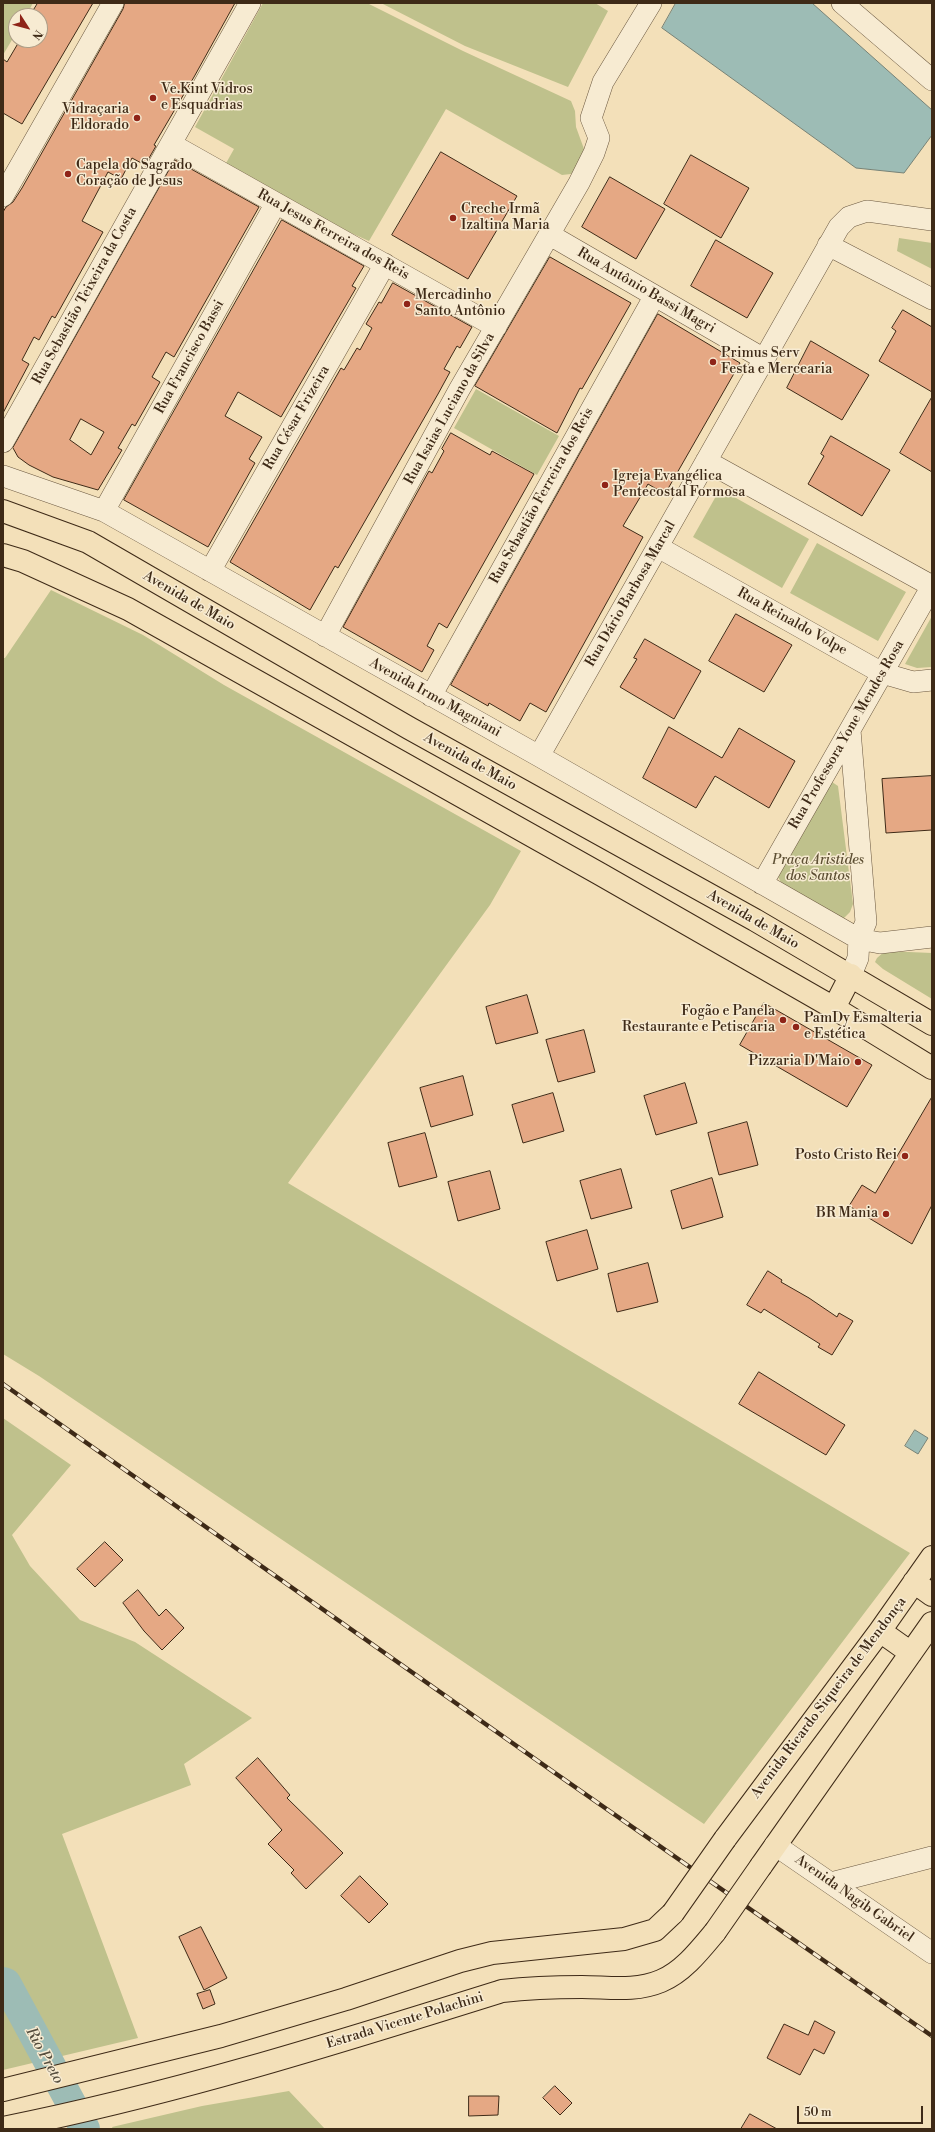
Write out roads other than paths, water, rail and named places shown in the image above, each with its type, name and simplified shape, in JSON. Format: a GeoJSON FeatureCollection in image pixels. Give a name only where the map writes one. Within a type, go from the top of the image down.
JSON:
{"type":"FeatureCollection","features":[{"type":"Feature","properties":{"kind":"main road","name":"Avenida de Maio"},"geometry":{"type":"LineString","coordinates":[[3,511],[88,542],[409,728],[851,975],[932,1024]]}},
{"type":"Feature","properties":{"kind":"main road"},"geometry":{"type":"LineString","coordinates":[[3,555],[23,561],[128,609],[397,759],[834,1008],[932,1068]]}},
{"type":"Feature","properties":{"kind":"main road"},"geometry":{"type":"LineString","coordinates":[[397,759],[409,728]]}},
{"type":"Feature","properties":{"kind":"main road"},"geometry":{"type":"LineString","coordinates":[[834,1008],[851,975]]}},
{"type":"Feature","properties":{"kind":"main road","name":"Avenida Ricardo Siqueira de Mendonça"},"geometry":{"type":"LineString","coordinates":[[11,2088],[222,2036],[346,1999],[460,1961],[485,1955],[624,1939],[655,1930],[673,1913],[725,1839],[880,1631],[932,1557]]}},
{"type":"Feature","properties":{"kind":"main road"},"geometry":{"type":"LineString","coordinates":[[914,1582],[932,1595]]}},
{"type":"Feature","properties":{"kind":"main road"},"geometry":{"type":"LineString","coordinates":[[775,1845],[932,1623]]}},
{"type":"Feature","properties":{"kind":"main road"},"geometry":{"type":"LineString","coordinates":[[880,1631],[911,1653]]}},
{"type":"Feature","properties":{"kind":"main road","name":"Estrada Vicente Polachini"},"geometry":{"type":"LineString","coordinates":[[11,2126],[113,2105],[277,2061],[502,1991],[528,1988],[582,1987],[627,1989],[661,1981],[687,1963],[715,1932],[775,1845]]}},
{"type":"Feature","properties":{"kind":"street"},"geometry":{"type":"LineString","coordinates":[[3,196],[113,3]]}},
{"type":"Feature","properties":{"kind":"street","name":"Rua Sebastião Teixeira da Costa"},"geometry":{"type":"LineString","coordinates":[[3,442],[250,3]]}},
{"type":"Feature","properties":{"kind":"street","name":"Rua Isaias Luciano da Silva"},"geometry":{"type":"LineString","coordinates":[[325,636],[496,327],[550,235],[594,153],[599,138],[591,118],[603,82],[652,3]]}},
{"type":"Feature","properties":{"kind":"street"},"geometry":{"type":"LineString","coordinates":[[842,3],[932,80]]}},
{"type":"Feature","properties":{"kind":"street","name":"Rua Jesus Ferreira dos Reis"},"geometry":{"type":"LineString","coordinates":[[171,144],[496,327]]}},
{"type":"Feature","properties":{"kind":"street","name":"Rua Francisco Bassi"},"geometry":{"type":"LineString","coordinates":[[104,511],[276,203]]}},
{"type":"Feature","properties":{"kind":"street","name":"Rua Dário Barbosa Marcal"},"geometry":{"type":"LineString","coordinates":[[539,756],[839,227],[849,217],[867,211],[932,220]]}},
{"type":"Feature","properties":{"kind":"street","name":"Rua Antônio Bassi Magri"},"geometry":{"type":"LineString","coordinates":[[550,235],[764,360]]}},
{"type":"Feature","properties":{"kind":"street"},"geometry":{"type":"LineString","coordinates":[[828,245],[932,298]]}},
{"type":"Feature","properties":{"kind":"street","name":"Rua César Frizeira"},"geometry":{"type":"LineString","coordinates":[[210,571],[385,264]]}},
{"type":"Feature","properties":{"kind":"street","name":"Rua Sebastião Ferreira dos Reis"},"geometry":{"type":"LineString","coordinates":[[431,696],[654,297]]}},
{"type":"Feature","properties":{"kind":"street"},"geometry":{"type":"LineString","coordinates":[[706,461],[932,586]]}},
{"type":"Feature","properties":{"kind":"street","name":"Avenida Irmo Magniani"},"geometry":{"type":"LineString","coordinates":[[3,476],[104,511],[539,756],[859,939],[880,943],[932,937]]}},
{"type":"Feature","properties":{"kind":"street","name":"Rua Reinaldo Volpe"},"geometry":{"type":"LineString","coordinates":[[658,547],[882,673],[913,682],[932,680]]}},
{"type":"Feature","properties":{"kind":"street","name":"Rua Professora Yone Mendes Rosa"},"geometry":{"type":"LineString","coordinates":[[762,884],[932,586]]}},
{"type":"Feature","properties":{"kind":"street"},"geometry":{"type":"LineString","coordinates":[[850,730],[866,922],[859,939],[858,958],[851,975]]}},
{"type":"Feature","properties":{"kind":"street","name":"Avenida Nagib Gabriel"},"geometry":{"type":"LineString","coordinates":[[775,1845],[932,1953]]}},
{"type":"Feature","properties":{"kind":"street"},"geometry":{"type":"LineString","coordinates":[[831,1883],[932,1857]]}},
{"type":"Feature","properties":{"kind":"water"},"geometry":{"type":"Polygon","coordinates":[[[676,3],[812,3],[932,110],[932,135],[904,173],[856,168],[662,28],[676,3]]]}},
{"type":"Feature","properties":{"kind":"water"},"geometry":{"type":"Polygon","coordinates":[[[915,1430],[928,1438],[918,1454],[905,1446],[915,1430]]]}},
{"type":"Feature","properties":{"kind":"waterway","name":"Rio Preto"},"geometry":{"type":"LineString","coordinates":[[3,1982],[6,1983],[85,2129]]}},
{"type":"Feature","properties":{"kind":"railway"},"geometry":{"type":"LineString","coordinates":[[3,1384],[555,1773],[932,2036]]}},
{"type":"Feature","properties":{"kind":"place","name":"Ve.Kint Vidros e Esquadrias"},"geometry":{"type":"Point","coordinates":[153,98]}},
{"type":"Feature","properties":{"kind":"place","name":"Vidraçaria Eldorado"},"geometry":{"type":"Point","coordinates":[137,118]}},
{"type":"Feature","properties":{"kind":"place","name":"Capela do Sagrado Coração de Jesus"},"geometry":{"type":"Point","coordinates":[68,174]}},
{"type":"Feature","properties":{"kind":"place","name":"Creche Irmã Izaltina Maria"},"geometry":{"type":"Point","coordinates":[453,218]}},
{"type":"Feature","properties":{"kind":"place","name":"Mercadinho Santo Antônio"},"geometry":{"type":"Point","coordinates":[407,304]}},
{"type":"Feature","properties":{"kind":"place","name":"Primus Serv Festa e Mercearia"},"geometry":{"type":"Point","coordinates":[713,362]}},
{"type":"Feature","properties":{"kind":"place","name":"Igreja Evangélica Pentecostal Formosa"},"geometry":{"type":"Point","coordinates":[605,485]}},
{"type":"Feature","properties":{"kind":"place","name":"Fogão e Panela Restaurante e Petiscaria"},"geometry":{"type":"Point","coordinates":[783,1020]}},
{"type":"Feature","properties":{"kind":"place","name":"PamDy Esmalteria e Estética"},"geometry":{"type":"Point","coordinates":[796,1027]}},
{"type":"Feature","properties":{"kind":"place","name":"Pizzaria D'Maio"},"geometry":{"type":"Point","coordinates":[858,1062]}},
{"type":"Feature","properties":{"kind":"place","name":"Posto Cristo Rei"},"geometry":{"type":"Point","coordinates":[905,1156]}},
{"type":"Feature","properties":{"kind":"place","name":"BR Mania"},"geometry":{"type":"Point","coordinates":[886,1214]}},
{"type":"Feature","properties":{"kind":"park label","name":"Praça Aristides dos Santos"},"geometry":{"type":"Point","coordinates":[818,870]}}]}
